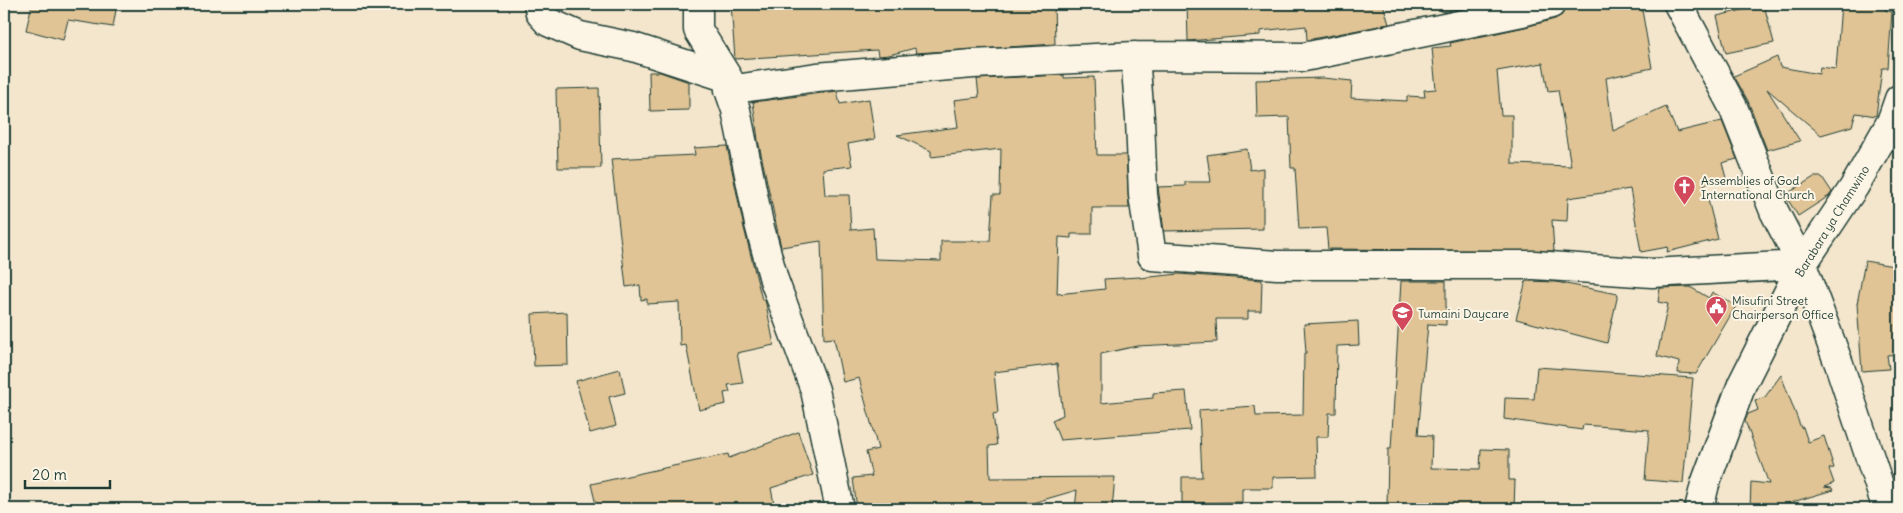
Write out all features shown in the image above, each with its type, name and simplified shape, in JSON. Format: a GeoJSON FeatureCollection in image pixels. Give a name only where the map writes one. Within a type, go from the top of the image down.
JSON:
{"type":"FeatureCollection","features":[{"type":"Feature","properties":{"kind":"street"},"geometry":{"type":"LineString","coordinates":[[538,4],[540,13],[548,22],[580,36],[633,47],[729,84],[963,64],[1135,56],[1304,57],[1522,12],[1551,4]]}},
{"type":"Feature","properties":{"kind":"street"},"geometry":{"type":"LineString","coordinates":[[698,4],[698,30],[729,84],[759,224],[774,280],[815,390],[840,509]]}},
{"type":"Feature","properties":{"kind":"street"},"geometry":{"type":"LineString","coordinates":[[1678,4],[1733,107],[1774,211],[1802,265],[1839,364],[1887,509]]}},
{"type":"Feature","properties":{"kind":"street"},"geometry":{"type":"LineString","coordinates":[[1135,56],[1143,195],[1152,256],[1276,265],[1534,265],[1652,273],[1802,265]]}},
{"type":"Feature","properties":{"kind":"street","name":"Barabara ya Chamwino"},"geometry":{"type":"LineString","coordinates":[[1699,509],[1705,484],[1742,384],[1802,265],[1858,179],[1891,122],[1899,99]]}},
{"type":"Feature","properties":{"kind":"building"},"geometry":{"type":"Polygon","coordinates":[[[32,4],[117,4],[113,27],[68,20],[63,40],[26,30],[32,4]]]}},
{"type":"Feature","properties":{"kind":"building"},"geometry":{"type":"Polygon","coordinates":[[[731,4],[1054,4],[1055,44],[916,53],[915,48],[878,56],[877,50],[735,59],[731,4]]]}},
{"type":"Feature","properties":{"kind":"building"},"geometry":{"type":"Polygon","coordinates":[[[1187,4],[1322,4],[1323,8],[1355,4],[1383,4],[1389,24],[1307,40],[1306,26],[1260,31],[1260,35],[1188,41],[1187,4]]]}},
{"type":"Feature","properties":{"kind":"building"},"geometry":{"type":"Polygon","coordinates":[[[1440,4],[1485,4],[1442,12],[1440,4]]]}},
{"type":"Feature","properties":{"kind":"building"},"geometry":{"type":"Polygon","coordinates":[[[1566,4],[1641,4],[1652,68],[1606,78],[1613,131],[1666,107],[1677,132],[1722,121],[1737,159],[1722,163],[1726,178],[1704,184],[1718,239],[1667,252],[1668,247],[1641,252],[1630,189],[1568,198],[1567,221],[1552,220],[1554,251],[1328,249],[1326,228],[1299,229],[1295,168],[1291,168],[1289,117],[1257,118],[1256,80],[1323,78],[1352,81],[1351,98],[1407,101],[1407,96],[1425,97],[1424,90],[1436,89],[1432,48],[1451,46],[1450,43],[1525,27],[1555,19],[1562,15],[1566,4]],[[1543,63],[1497,71],[1501,115],[1512,115],[1512,164],[1571,166],[1558,90],[1548,91],[1543,63]]]}},
{"type":"Feature","properties":{"kind":"building"},"geometry":{"type":"Polygon","coordinates":[[[1841,4],[1886,4],[1885,10],[1892,12],[1888,68],[1882,68],[1876,116],[1856,113],[1852,126],[1821,135],[1767,89],[1800,141],[1767,150],[1748,101],[1734,76],[1777,57],[1780,67],[1819,74],[1820,67],[1836,69],[1841,4]]]}},
{"type":"Feature","properties":{"kind":"building"},"geometry":{"type":"Polygon","coordinates":[[[1764,5],[1774,43],[1726,53],[1717,16],[1764,5]]]}},
{"type":"Feature","properties":{"kind":"building"},"geometry":{"type":"Polygon","coordinates":[[[649,72],[660,72],[689,82],[689,110],[650,111],[649,72]]]}},
{"type":"Feature","properties":{"kind":"building"},"geometry":{"type":"Polygon","coordinates":[[[1064,75],[1064,78],[1094,77],[1097,155],[1126,155],[1129,208],[1092,208],[1092,234],[1071,234],[1071,238],[1059,237],[1057,294],[1105,289],[1104,279],[1179,274],[1262,280],[1261,311],[1248,311],[1248,319],[1216,319],[1217,342],[1137,346],[1101,354],[1101,403],[1153,398],[1153,393],[1186,391],[1190,430],[1060,440],[1052,420],[1063,415],[1057,364],[994,372],[998,413],[993,414],[997,445],[989,446],[990,478],[1115,477],[1112,509],[1075,509],[1077,490],[1012,509],[857,509],[853,478],[872,476],[866,452],[878,449],[859,378],[843,382],[834,338],[824,339],[821,241],[781,247],[758,140],[753,102],[837,91],[840,104],[869,99],[875,139],[848,144],[852,166],[823,169],[825,195],[849,195],[851,230],[873,228],[875,259],[941,261],[941,241],[990,241],[993,195],[1000,195],[1001,149],[931,157],[931,151],[897,135],[958,127],[954,100],[979,97],[977,79],[1064,75]]]}},
{"type":"Feature","properties":{"kind":"building"},"geometry":{"type":"Polygon","coordinates":[[[599,88],[601,168],[558,168],[556,89],[599,88]]]}},
{"type":"Feature","properties":{"kind":"building"},"geometry":{"type":"Polygon","coordinates":[[[727,146],[744,228],[762,300],[765,300],[774,345],[737,353],[743,383],[728,385],[730,392],[724,393],[726,404],[699,410],[686,345],[680,346],[679,302],[647,304],[647,299],[641,300],[640,285],[626,287],[611,159],[695,155],[694,148],[727,146]]]}},
{"type":"Feature","properties":{"kind":"building"},"geometry":{"type":"Polygon","coordinates":[[[1247,149],[1250,170],[1263,168],[1263,229],[1164,231],[1158,187],[1185,186],[1185,182],[1211,182],[1207,155],[1247,149]]]}},
{"type":"Feature","properties":{"kind":"building"},"geometry":{"type":"Polygon","coordinates":[[[1814,177],[1822,177],[1832,192],[1829,196],[1798,216],[1785,195],[1814,177]]]}},
{"type":"Feature","properties":{"kind":"building"},"geometry":{"type":"Polygon","coordinates":[[[1865,261],[1899,267],[1899,354],[1887,355],[1889,369],[1862,371],[1857,304],[1865,261]]]}},
{"type":"Feature","properties":{"kind":"building"},"geometry":{"type":"Polygon","coordinates":[[[1401,281],[1446,281],[1446,325],[1428,324],[1418,435],[1432,436],[1431,468],[1480,469],[1481,449],[1509,450],[1509,480],[1515,480],[1514,509],[1387,509],[1388,449],[1391,449],[1401,281]]]}},
{"type":"Feature","properties":{"kind":"building"},"geometry":{"type":"Polygon","coordinates":[[[1526,281],[1556,282],[1618,294],[1607,343],[1516,319],[1526,281]]]}},
{"type":"Feature","properties":{"kind":"building"},"geometry":{"type":"Polygon","coordinates":[[[1690,287],[1709,298],[1712,292],[1736,306],[1696,374],[1678,373],[1679,362],[1657,356],[1668,304],[1658,302],[1660,288],[1690,287]]]}},
{"type":"Feature","properties":{"kind":"building"},"geometry":{"type":"Polygon","coordinates":[[[567,312],[568,365],[534,366],[532,314],[567,312]]]}},
{"type":"Feature","properties":{"kind":"building"},"geometry":{"type":"Polygon","coordinates":[[[1358,321],[1359,345],[1337,346],[1336,413],[1329,413],[1328,437],[1316,437],[1317,476],[1273,477],[1273,488],[1242,488],[1242,502],[1182,503],[1182,477],[1202,477],[1199,410],[1255,406],[1256,416],[1303,415],[1304,353],[1306,353],[1304,324],[1358,321]]]}},
{"type":"Feature","properties":{"kind":"building"},"geometry":{"type":"Polygon","coordinates":[[[1537,367],[1693,378],[1683,483],[1645,480],[1649,430],[1583,425],[1582,430],[1504,419],[1505,398],[1534,399],[1537,367]]]}},
{"type":"Feature","properties":{"kind":"building"},"geometry":{"type":"Polygon","coordinates":[[[620,369],[625,393],[609,397],[616,426],[590,433],[576,381],[620,369]]]}},
{"type":"Feature","properties":{"kind":"building"},"geometry":{"type":"Polygon","coordinates":[[[1781,375],[1808,442],[1824,436],[1834,468],[1829,469],[1834,483],[1824,487],[1832,488],[1833,490],[1769,509],[1750,509],[1751,482],[1769,484],[1745,421],[1748,414],[1758,410],[1755,401],[1765,397],[1781,375]]]}},
{"type":"Feature","properties":{"kind":"building"},"geometry":{"type":"Polygon","coordinates":[[[798,432],[813,475],[771,488],[775,509],[597,509],[591,484],[728,454],[729,458],[798,432]]]}},
{"type":"Feature","properties":{"kind":"place","name":"Assemblies of God International Church"},"geometry":{"type":"Point","coordinates":[1685,206]}},
{"type":"Feature","properties":{"kind":"place","name":"Misufini Street Chairperson Office"},"geometry":{"type":"Point","coordinates":[1716,326]}},
{"type":"Feature","properties":{"kind":"place","name":"Tumaini Daycare"},"geometry":{"type":"Point","coordinates":[1402,332]}}]}
